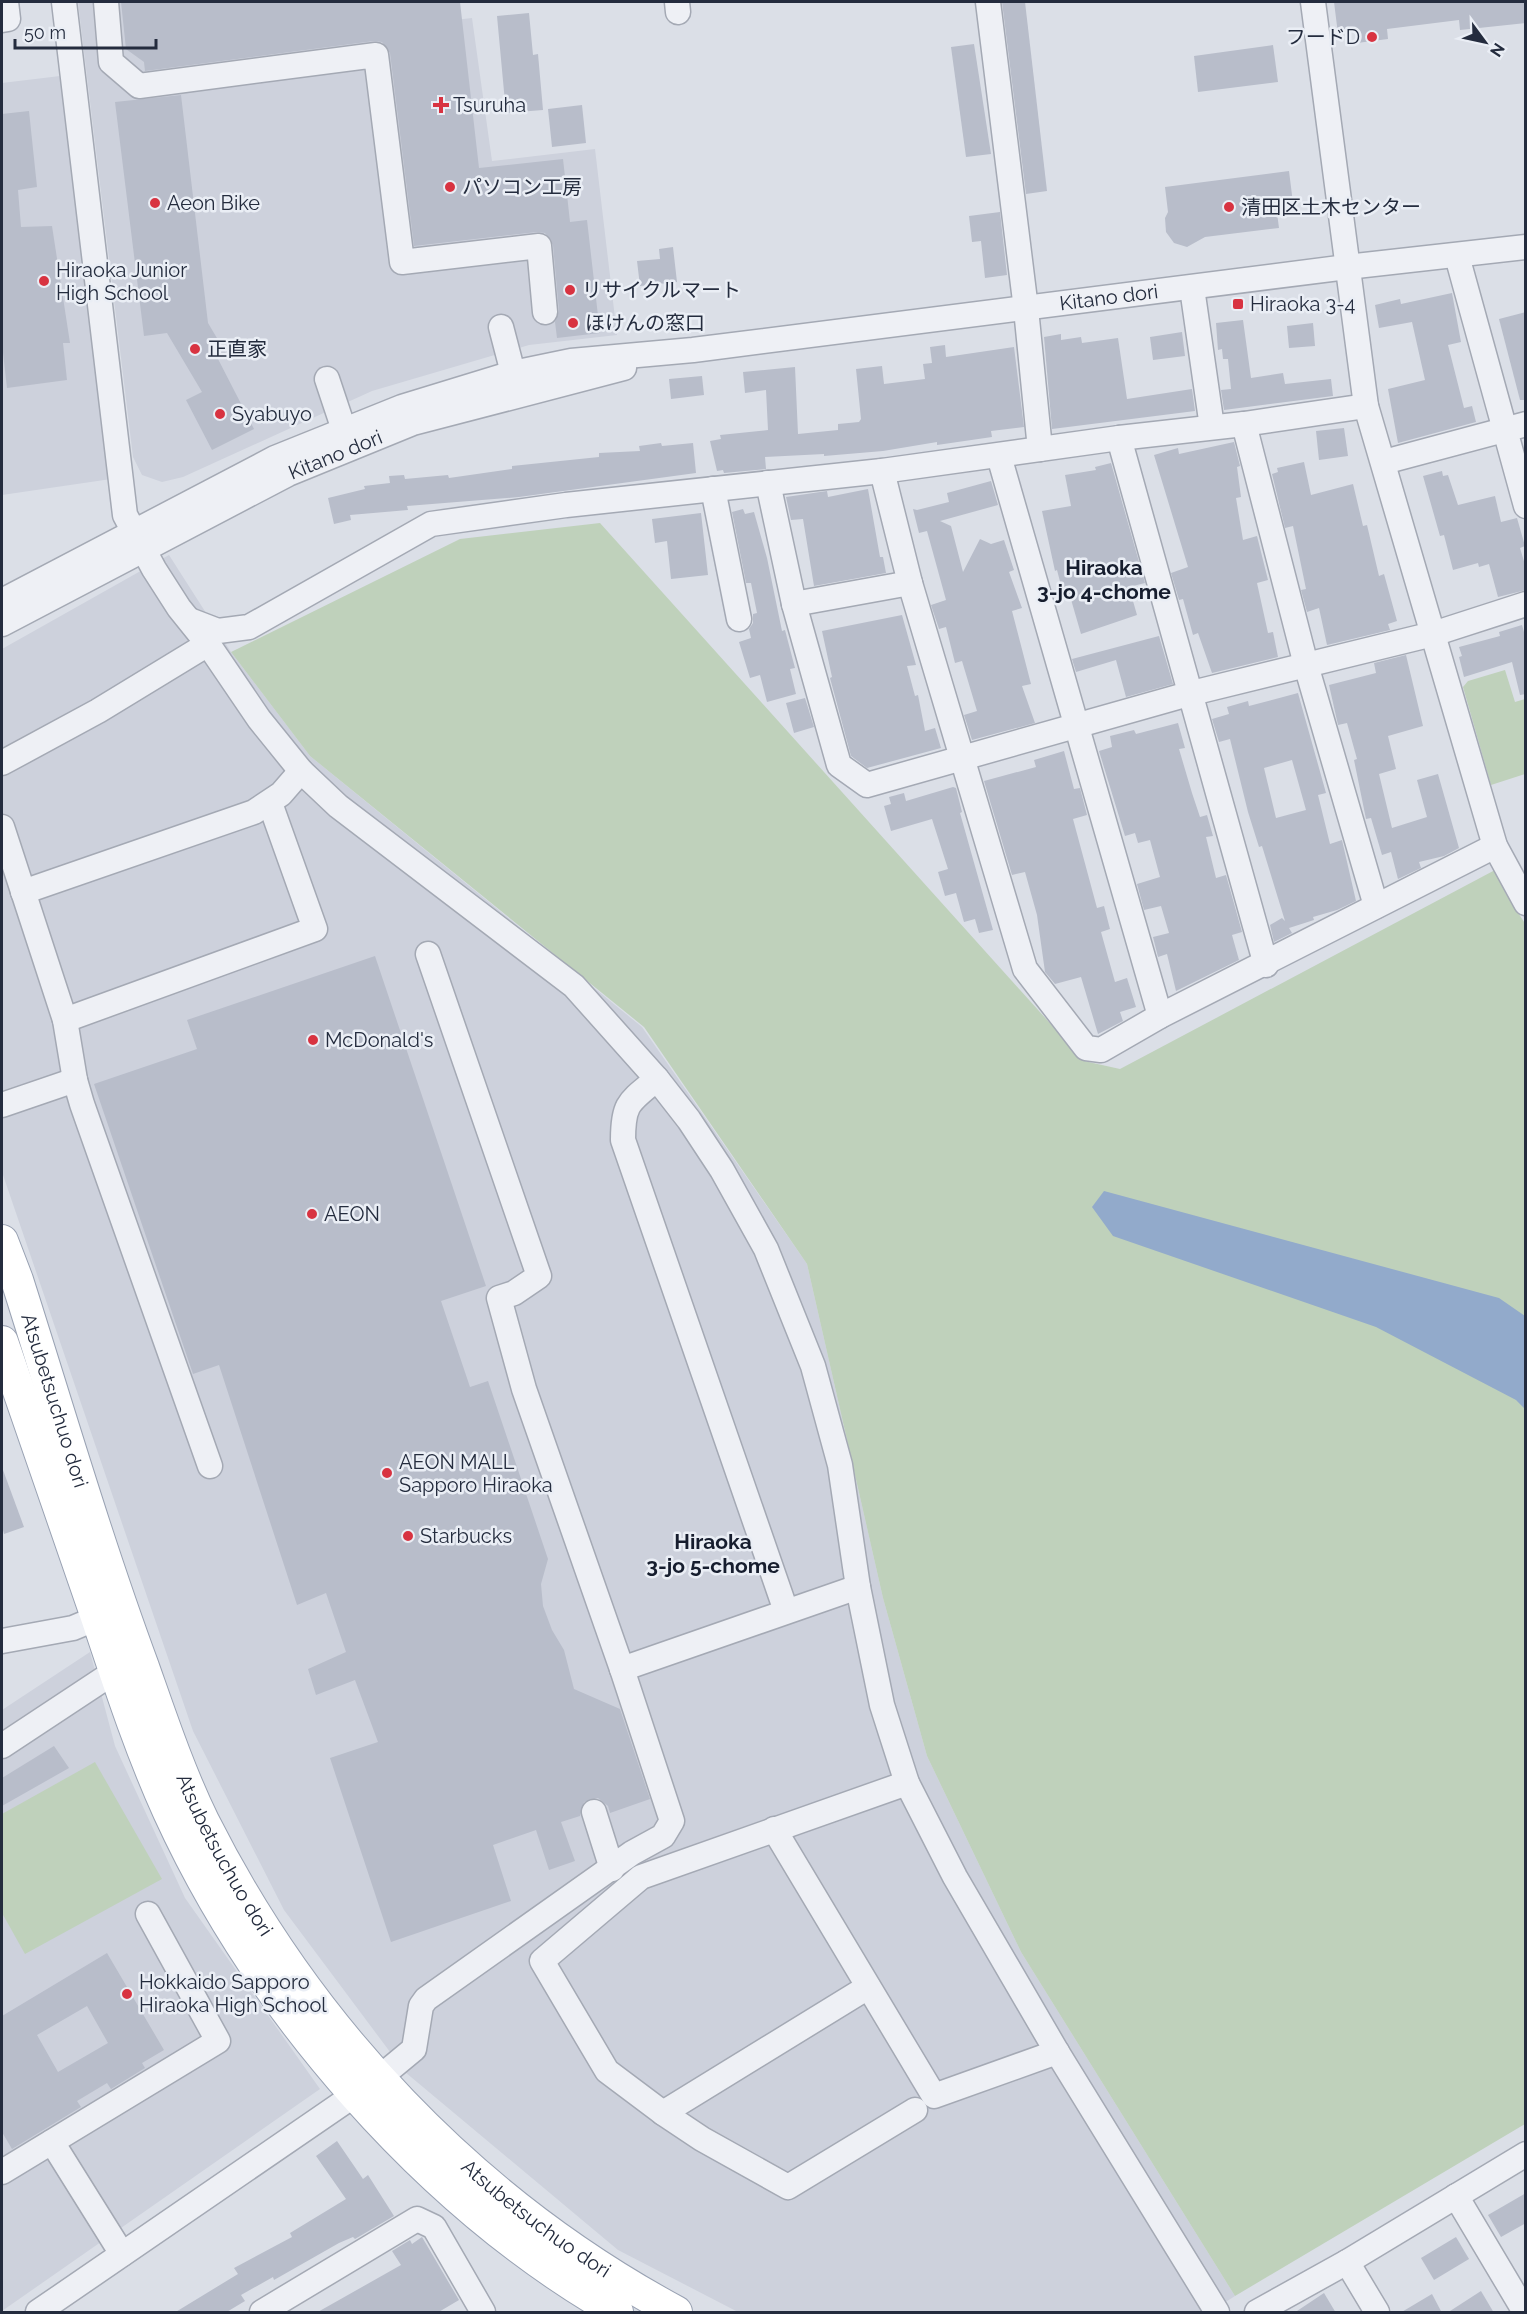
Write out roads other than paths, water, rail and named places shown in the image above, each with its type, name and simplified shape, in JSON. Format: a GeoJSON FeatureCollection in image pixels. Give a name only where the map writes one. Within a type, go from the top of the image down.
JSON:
{"type":"FeatureCollection","features":[{"type":"Feature","properties":{"kind":"main road","name":"Atsubetsuchuo dori"},"geometry":{"type":"LineString","coordinates":[[2,1241],[17,1280],[124,1617],[202,1819],[260,1924],[353,2050],[367,2086],[418,2121],[474,2174],[558,2240],[633,2289],[675,2313]]}},
{"type":"Feature","properties":{"kind":"main road","name":"Atsubetsuchuo dori"},"geometry":{"type":"LineString","coordinates":[[2,1342],[97,1618],[125,1708],[169,1813],[231,1932],[475,2212],[544,2266],[617,2313]]}},
{"type":"Feature","properties":{"kind":"street"},"geometry":{"type":"LineString","coordinates":[[2,20],[8,19],[6,2]]}},
{"type":"Feature","properties":{"kind":"street"},"geometry":{"type":"LineString","coordinates":[[64,2],[124,515],[165,586],[192,621],[259,719],[301,771],[338,806],[574,986],[657,1079],[689,1120],[722,1170],[766,1249],[787,1296],[813,1365],[840,1465],[858,1587],[882,1705],[907,1783],[955,1877],[1057,2052],[1217,2313]]}},
{"type":"Feature","properties":{"kind":"street"},"geometry":{"type":"LineString","coordinates":[[106,2],[111,63],[139,86],[376,55],[402,262],[539,246],[545,312]]}},
{"type":"Feature","properties":{"kind":"street"},"geometry":{"type":"LineString","coordinates":[[988,2],[1026,309],[1040,449]]}},
{"type":"Feature","properties":{"kind":"street"},"geometry":{"type":"LineString","coordinates":[[1313,2],[1366,406],[1495,846],[1526,903]]}},
{"type":"Feature","properties":{"kind":"street","name":"Kitano dori"},"geometry":{"type":"LineString","coordinates":[[2,624],[275,458],[402,407],[513,374],[571,361],[693,350],[1347,267],[1526,247]]}},
{"type":"Feature","properties":{"kind":"street"},"geometry":{"type":"LineString","coordinates":[[1457,256],[1515,427],[1526,506]]}},
{"type":"Feature","properties":{"kind":"street"},"geometry":{"type":"LineString","coordinates":[[1192,288],[1212,427]]}},
{"type":"Feature","properties":{"kind":"street"},"geometry":{"type":"LineString","coordinates":[[501,327],[513,374]]}},
{"type":"Feature","properties":{"kind":"street","name":"Kitano dori"},"geometry":{"type":"LineString","coordinates":[[2,601],[288,474],[413,423],[693,350]]}},
{"type":"Feature","properties":{"kind":"street"},"geometry":{"type":"LineString","coordinates":[[327,379],[344,430]]}},
{"type":"Feature","properties":{"kind":"street"},"geometry":{"type":"LineString","coordinates":[[192,621],[218,631],[249,627],[431,524],[713,489],[882,471],[1366,406]]}},
{"type":"Feature","properties":{"kind":"street"},"geometry":{"type":"LineString","coordinates":[[1244,424],[1306,665],[1377,906]]}},
{"type":"Feature","properties":{"kind":"street"},"geometry":{"type":"LineString","coordinates":[[1384,462],[1515,427]]}},
{"type":"Feature","properties":{"kind":"street"},"geometry":{"type":"LineString","coordinates":[[1119,438],[1192,693],[1266,965]]}},
{"type":"Feature","properties":{"kind":"street"},"geometry":{"type":"LineString","coordinates":[[999,456],[1160,1016]]}},
{"type":"Feature","properties":{"kind":"street"},"geometry":{"type":"LineString","coordinates":[[882,471],[910,583],[1024,969],[1086,1048],[1101,1050],[1160,1016],[1266,965],[1495,846]]}},
{"type":"Feature","properties":{"kind":"street"},"geometry":{"type":"LineString","coordinates":[[768,483],[794,604],[839,765],[867,786],[1192,693],[1434,634],[1526,604]]}},
{"type":"Feature","properties":{"kind":"street"},"geometry":{"type":"LineString","coordinates":[[713,489],[739,619]]}},
{"type":"Feature","properties":{"kind":"street"},"geometry":{"type":"LineString","coordinates":[[794,604],[910,583]]}},
{"type":"Feature","properties":{"kind":"street"},"geometry":{"type":"LineString","coordinates":[[2,763],[98,711],[208,644]]}},
{"type":"Feature","properties":{"kind":"street"},"geometry":{"type":"LineString","coordinates":[[23,892],[254,812],[270,803],[301,771]]}},
{"type":"Feature","properties":{"kind":"street"},"geometry":{"type":"LineString","coordinates":[[65,1020],[315,929],[270,803]]}},
{"type":"Feature","properties":{"kind":"street"},"geometry":{"type":"LineString","coordinates":[[2,827],[65,1020],[75,1080],[210,1466]]}},
{"type":"Feature","properties":{"kind":"street"},"geometry":{"type":"LineString","coordinates":[[38,2313],[367,2086],[414,2049],[421,2006],[426,1999],[632,1853],[663,1836],[672,1821],[622,1669],[524,1389],[499,1298],[514,1293],[539,1276],[428,954]]}},
{"type":"Feature","properties":{"kind":"street"},"geometry":{"type":"LineString","coordinates":[[657,1079],[633,1099],[623,1115],[623,1140],[786,1611]]}},
{"type":"Feature","properties":{"kind":"street"},"geometry":{"type":"LineString","coordinates":[[2,1105],[75,1080]]}},
{"type":"Feature","properties":{"kind":"street"},"geometry":{"type":"LineString","coordinates":[[622,1669],[858,1587]]}},
{"type":"Feature","properties":{"kind":"street"},"geometry":{"type":"LineString","coordinates":[[2,1641],[73,1628],[97,1618]]}},
{"type":"Feature","properties":{"kind":"street"},"geometry":{"type":"LineString","coordinates":[[2,1746],[114,1672]]}},
{"type":"Feature","properties":{"kind":"street"},"geometry":{"type":"LineString","coordinates":[[907,1783],[641,1877],[603,1912],[542,1961],[607,2071],[702,2139],[788,2187],[915,2110]]}},
{"type":"Feature","properties":{"kind":"street"},"geometry":{"type":"LineString","coordinates":[[594,1812],[612,1869]]}},
{"type":"Feature","properties":{"kind":"street"},"geometry":{"type":"LineString","coordinates":[[774,1829],[934,2096],[1057,2052]]}},
{"type":"Feature","properties":{"kind":"street"},"geometry":{"type":"LineString","coordinates":[[2,2172],[218,2041],[148,1914]]}},
{"type":"Feature","properties":{"kind":"street"},"geometry":{"type":"LineString","coordinates":[[663,2113],[868,1986]]}},
{"type":"Feature","properties":{"kind":"street"},"geometry":{"type":"LineString","coordinates":[[52,2142],[122,2254]]}},
{"type":"Feature","properties":{"kind":"street"},"geometry":{"type":"LineString","coordinates":[[1257,2313],[1347,2262],[1526,2154]]}},
{"type":"Feature","properties":{"kind":"street"},"geometry":{"type":"LineString","coordinates":[[1456,2196],[1525,2313]]}},
{"type":"Feature","properties":{"kind":"street"},"geometry":{"type":"LineString","coordinates":[[262,2313],[417,2219],[434,2227],[478,2311]]}},
{"type":"Feature","properties":{"kind":"street"},"geometry":{"type":"LineString","coordinates":[[1347,2262],[1377,2313]]}},
{"type":"Feature","properties":{"kind":"water"},"geometry":{"type":"Polygon","coordinates":[[[1104,1191],[1499,1298],[1525,1316],[1525,1409],[1516,1400],[1376,1327],[1113,1236],[1092,1207],[1104,1191]]]}},
{"type":"Feature","properties":{"kind":"place","name":"フードD"},"geometry":{"type":"Point","coordinates":[1372,37]}},
{"type":"Feature","properties":{"kind":"place","name":"Tsuruha"},"geometry":{"type":"Point","coordinates":[441,105]}},
{"type":"Feature","properties":{"kind":"place","name":"パソコン工房"},"geometry":{"type":"Point","coordinates":[450,187]}},
{"type":"Feature","properties":{"kind":"place","name":"Aeon Bike"},"geometry":{"type":"Point","coordinates":[155,203]}},
{"type":"Feature","properties":{"kind":"place","name":"清田区土木センター"},"geometry":{"type":"Point","coordinates":[1229,207]}},
{"type":"Feature","properties":{"kind":"place","name":"Hiraoka Junior High School"},"geometry":{"type":"Point","coordinates":[44,281]}},
{"type":"Feature","properties":{"kind":"place","name":"リサイクルマート"},"geometry":{"type":"Point","coordinates":[570,290]}},
{"type":"Feature","properties":{"kind":"place","name":"Hiraoka 3-4"},"geometry":{"type":"Point","coordinates":[1238,304]}},
{"type":"Feature","properties":{"kind":"place","name":"ほけんの窓口"},"geometry":{"type":"Point","coordinates":[573,323]}},
{"type":"Feature","properties":{"kind":"place","name":"正直家"},"geometry":{"type":"Point","coordinates":[195,349]}},
{"type":"Feature","properties":{"kind":"place","name":"Syabuyo"},"geometry":{"type":"Point","coordinates":[220,414]}},
{"type":"Feature","properties":{"kind":"place","name":"McDonald's"},"geometry":{"type":"Point","coordinates":[313,1040]}},
{"type":"Feature","properties":{"kind":"place","name":"AEON"},"geometry":{"type":"Point","coordinates":[312,1214]}},
{"type":"Feature","properties":{"kind":"place","name":"AEON MALL Sapporo Hiraoka"},"geometry":{"type":"Point","coordinates":[387,1473]}},
{"type":"Feature","properties":{"kind":"place","name":"Starbucks"},"geometry":{"type":"Point","coordinates":[408,1536]}},
{"type":"Feature","properties":{"kind":"place","name":"Hokkaido Sapporo Hiraoka High School"},"geometry":{"type":"Point","coordinates":[127,1994]}},
{"type":"Feature","properties":{"kind":"district","name":"Hiraoka 3-jo 4-chome"},"geometry":{"type":"Point","coordinates":[1104,579]}},
{"type":"Feature","properties":{"kind":"district","name":"Hiraoka 3-jo 5-chome"},"geometry":{"type":"Point","coordinates":[713,1553]}}]}
